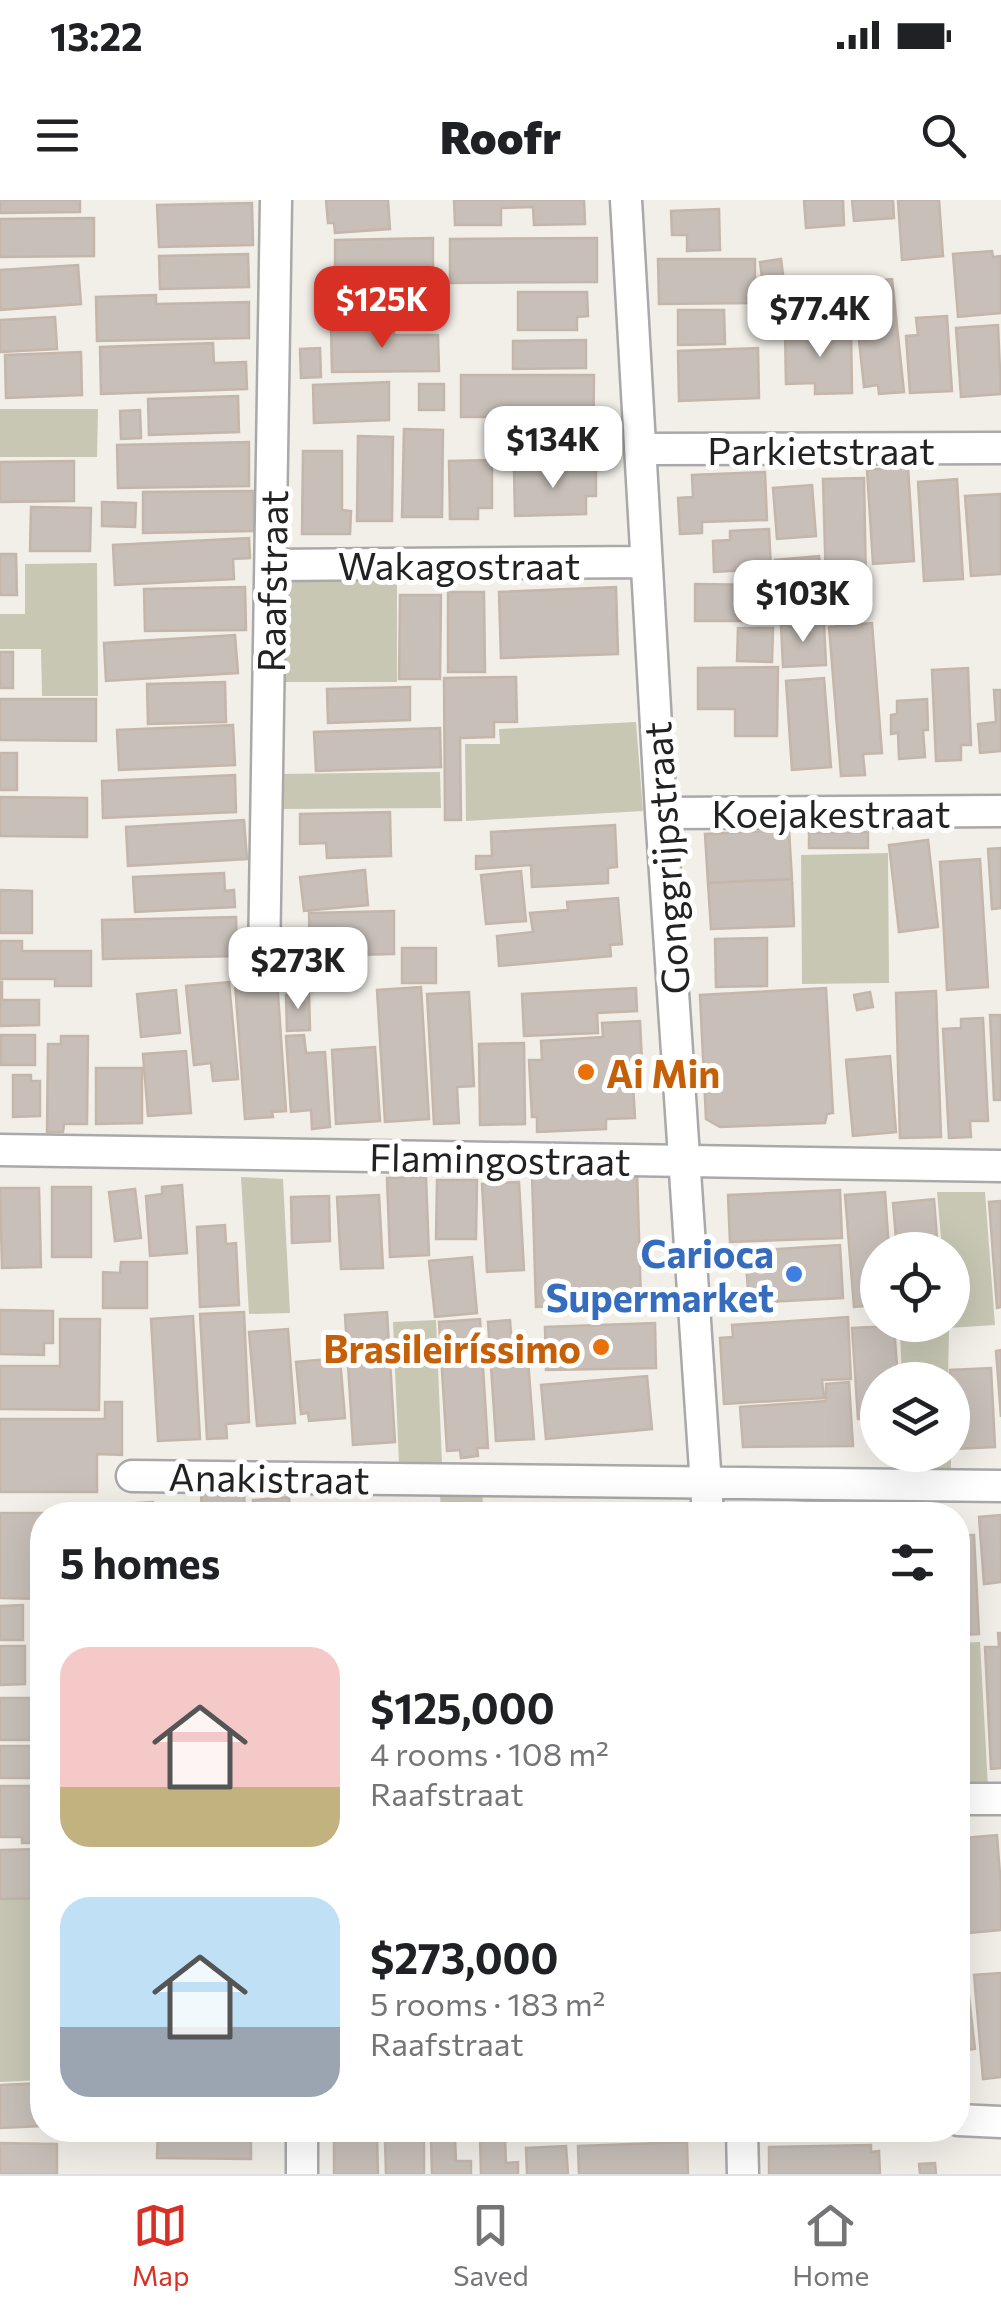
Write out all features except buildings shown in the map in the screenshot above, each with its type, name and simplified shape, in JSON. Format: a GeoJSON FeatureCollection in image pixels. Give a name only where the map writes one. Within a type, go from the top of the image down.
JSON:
{"type":"FeatureCollection","features":[{"type":"Feature","properties":{"kind":"street","name":"Raafstraat"},"geometry":{"type":"LineString","coordinates":[[264,962],[276,200]]}},
{"type":"Feature","properties":{"kind":"street","name":"Gonggrijpstraat"},"geometry":{"type":"LineString","coordinates":[[626,200],[661,813],[707,1502]]}},
{"type":"Feature","properties":{"kind":"street","name":"Parkietstraat"},"geometry":{"type":"LineString","coordinates":[[640,449],[1001,448]]}},
{"type":"Feature","properties":{"kind":"street","name":"Wakagostraat"},"geometry":{"type":"LineString","coordinates":[[272,565],[646,562]]}},
{"type":"Feature","properties":{"kind":"street","name":"Koejakestraat"},"geometry":{"type":"LineString","coordinates":[[661,813],[1001,811]]}},
{"type":"Feature","properties":{"kind":"street","name":"Flamingostraat"},"geometry":{"type":"LineString","coordinates":[[0,1150],[1001,1166]]}},
{"type":"Feature","properties":{"kind":"street","name":"Anakistraat"},"geometry":{"type":"LineString","coordinates":[[132,1476],[1001,1486]]}},
{"type":"Feature","properties":{"kind":"street"},"geometry":{"type":"LineString","coordinates":[[970,1799],[1001,1799]]}},
{"type":"Feature","properties":{"kind":"street"},"geometry":{"type":"LineString","coordinates":[[970,2121],[1001,2122]]}},
{"type":"Feature","properties":{"kind":"street"},"geometry":{"type":"LineString","coordinates":[[302,2142],[302,2174]]}},
{"type":"Feature","properties":{"kind":"street"},"geometry":{"type":"LineString","coordinates":[[742,2142],[743,2174]]}},
{"type":"Feature","properties":{"kind":"shaded area"},"geometry":{"type":"Polygon","coordinates":[[[0,409],[98,409],[97,457],[0,457],[0,409]]]}},
{"type":"Feature","properties":{"kind":"shaded area"},"geometry":{"type":"Polygon","coordinates":[[[97,563],[98,696],[42,696],[41,649],[0,649],[0,614],[25,614],[25,564],[97,563]]]}},
{"type":"Feature","properties":{"kind":"shaded area"},"geometry":{"type":"Polygon","coordinates":[[[300,576],[397,576],[397,682],[284,682],[284,592],[300,576]]]}},
{"type":"Feature","properties":{"kind":"shaded area"},"geometry":{"type":"Polygon","coordinates":[[[636,722],[643,811],[466,821],[465,744],[500,744],[499,729],[636,722]]]}},
{"type":"Feature","properties":{"kind":"shaded area"},"geometry":{"type":"Polygon","coordinates":[[[440,772],[441,808],[277,809],[276,774],[440,772]]]}},
{"type":"Feature","properties":{"kind":"shaded area"},"geometry":{"type":"Polygon","coordinates":[[[888,853],[889,983],[802,984],[801,855],[888,853]]]}},
{"type":"Feature","properties":{"kind":"shaded area"},"geometry":{"type":"Polygon","coordinates":[[[241,1177],[283,1179],[290,1313],[249,1314],[241,1177]]]}},
{"type":"Feature","properties":{"kind":"shaded area"},"geometry":{"type":"Polygon","coordinates":[[[937,1192],[985,1192],[995,1325],[970,1327],[970,1232],[940,1232],[937,1192]]]}},
{"type":"Feature","properties":{"kind":"shaded area"},"geometry":{"type":"Polygon","coordinates":[[[436,1320],[442,1463],[399,1465],[393,1322],[436,1320]]]}},
{"type":"Feature","properties":{"kind":"shaded area"},"geometry":{"type":"Polygon","coordinates":[[[900,1342],[949,1342],[948,1362],[901,1362],[900,1342]]]}},
{"type":"Feature","properties":{"kind":"shaded area"},"geometry":{"type":"Polygon","coordinates":[[[482,1491],[483,1502],[440,1502],[440,1494],[482,1491]]]}},
{"type":"Feature","properties":{"kind":"shaded area"},"geometry":{"type":"Polygon","coordinates":[[[970,1642],[980,1642],[988,1788],[970,1788],[970,1642]]]}},
{"type":"Feature","properties":{"kind":"shaded area"},"geometry":{"type":"Polygon","coordinates":[[[30,1856],[30,2081],[0,2082],[0,1857],[30,1856]]]}},
{"type":"Feature","properties":{"kind":"place","name":"Ai Min"},"geometry":{"type":"Point","coordinates":[586,1072]}},
{"type":"Feature","properties":{"kind":"place","name":"Carioca Supermarket"},"geometry":{"type":"Point","coordinates":[794,1274]}},
{"type":"Feature","properties":{"kind":"place","name":"Brasileiríssimo"},"geometry":{"type":"Point","coordinates":[601,1347]}}]}
